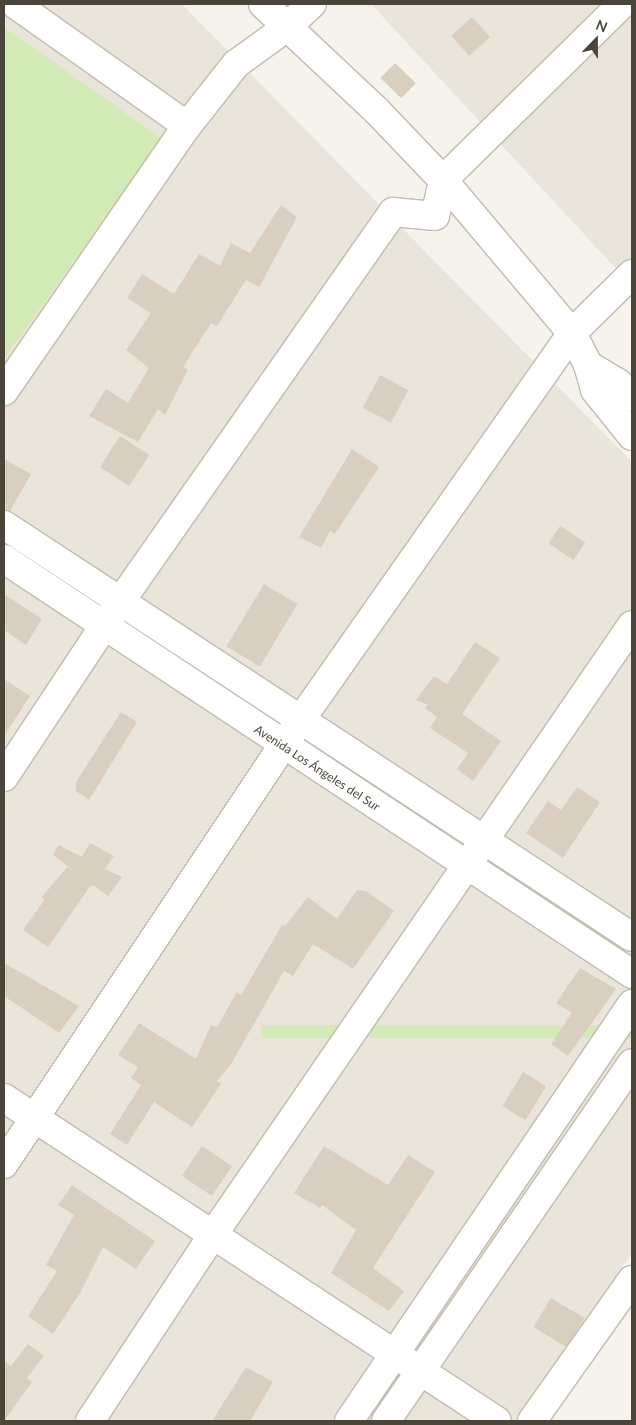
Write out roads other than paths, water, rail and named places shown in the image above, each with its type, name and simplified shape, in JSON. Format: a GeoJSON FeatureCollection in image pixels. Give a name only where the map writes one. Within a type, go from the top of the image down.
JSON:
{"type":"FeatureCollection","features":[{"type":"Feature","properties":{"kind":"street"},"geometry":{"type":"LineString","coordinates":[[15,4],[187,126]]}},
{"type":"Feature","properties":{"kind":"street"},"geometry":{"type":"LineString","coordinates":[[263,4],[377,111],[442,180],[572,332],[592,377],[632,436]]}},
{"type":"Feature","properties":{"kind":"street"},"geometry":{"type":"LineString","coordinates":[[4,391],[187,126],[236,64],[287,27],[312,4]]}},
{"type":"Feature","properties":{"kind":"street"},"geometry":{"type":"LineString","coordinates":[[4,777],[120,602],[393,212],[435,216],[442,180],[622,4]]}},
{"type":"Feature","properties":{"kind":"street"},"geometry":{"type":"LineString","coordinates":[[4,1164],[283,745],[572,332],[632,274]]}},
{"type":"Feature","properties":{"kind":"street"},"geometry":{"type":"LineString","coordinates":[[592,377],[618,383],[632,397]]}},
{"type":"Feature","properties":{"kind":"street"},"geometry":{"type":"LineString","coordinates":[[4,525],[300,721],[632,937]]}},
{"type":"Feature","properties":{"kind":"street","name":"Avenida Los Ángeles del Sur"},"geometry":{"type":"LineString","coordinates":[[4,559],[104,627],[632,974]]}},
{"type":"Feature","properties":{"kind":"street"},"geometry":{"type":"LineString","coordinates":[[90,1421],[212,1236],[632,625]]}},
{"type":"Feature","properties":{"kind":"street"},"geometry":{"type":"LineString","coordinates":[[349,1421],[632,1004]]}},
{"type":"Feature","properties":{"kind":"street"},"geometry":{"type":"LineString","coordinates":[[386,1421],[632,1063]]}},
{"type":"Feature","properties":{"kind":"street"},"geometry":{"type":"LineString","coordinates":[[4,1098],[497,1421]]}},
{"type":"Feature","properties":{"kind":"street"},"geometry":{"type":"LineString","coordinates":[[532,1421],[632,1280]]}}]}
